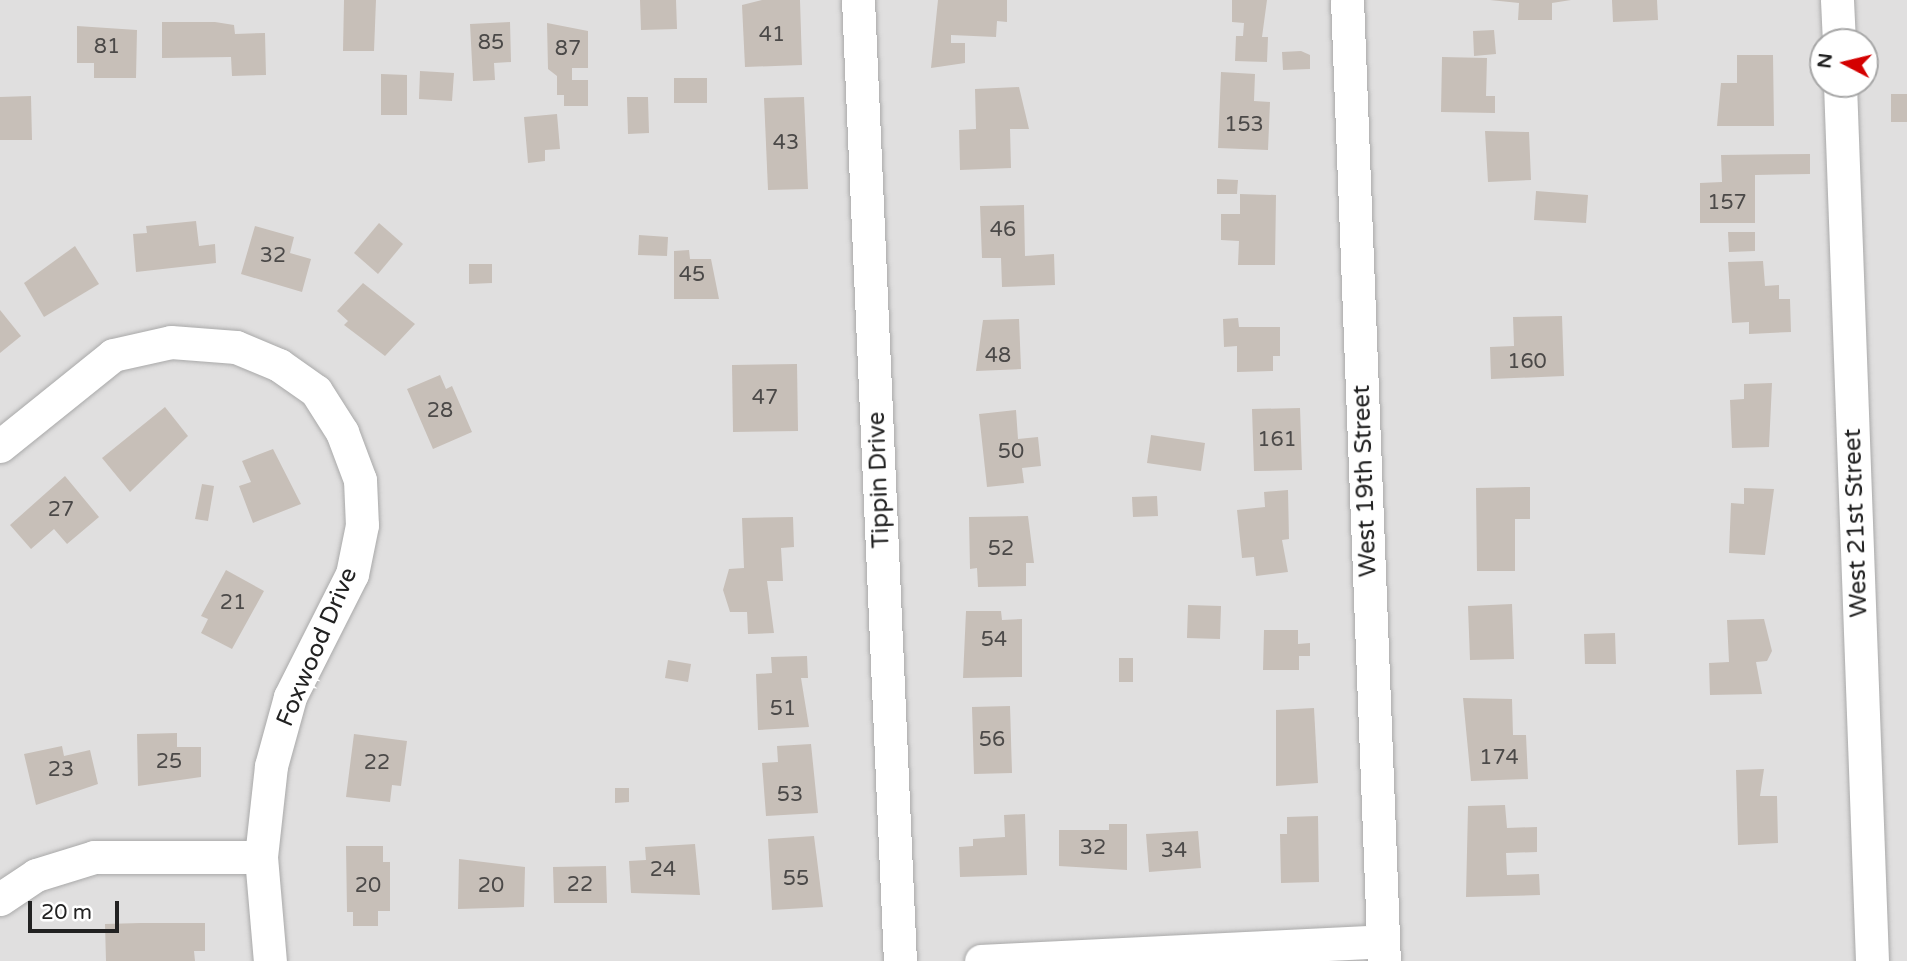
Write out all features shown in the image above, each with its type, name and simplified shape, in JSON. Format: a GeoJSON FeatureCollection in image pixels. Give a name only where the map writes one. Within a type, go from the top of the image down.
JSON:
{"type":"FeatureCollection","features":[{"type":"Feature","properties":{"kind":"street","name":"Tippin Drive"},"geometry":{"type":"LineString","coordinates":[[858,0],[900,961]]}},
{"type":"Feature","properties":{"kind":"street","name":"West 19th Street"},"geometry":{"type":"LineString","coordinates":[[1347,0],[1383,951]]}},
{"type":"Feature","properties":{"kind":"street"},"geometry":{"type":"LineString","coordinates":[[1837,0],[1838,28]]}},
{"type":"Feature","properties":{"kind":"street","name":"West 21st Street"},"geometry":{"type":"LineString","coordinates":[[1841,98],[1872,961]]}},
{"type":"Feature","properties":{"kind":"street","name":"Foxwood Drive"},"geometry":{"type":"LineString","coordinates":[[0,446],[113,355],[171,342],[236,347],[279,365],[316,391],[342,432],[360,480],[362,525],[352,574],[290,697],[271,765],[261,858],[270,961]]}},
{"type":"Feature","properties":{"kind":"street"},"geometry":{"type":"LineString","coordinates":[[0,899],[36,875],[94,857],[261,858]]}},
{"type":"Feature","properties":{"kind":"street"},"geometry":{"type":"LineString","coordinates":[[981,961],[1383,951]]}},
{"type":"Feature","properties":{"kind":"shaded area"},"geometry":{"type":"Polygon","coordinates":[[[0,0],[1907,0],[1907,961],[0,961],[0,0]]]}},
{"type":"Feature","properties":{"kind":"building"},"geometry":{"type":"Polygon","coordinates":[[[344,0],[376,0],[374,51],[343,51],[344,0]]]}},
{"type":"Feature","properties":{"kind":"building"},"geometry":{"type":"Polygon","coordinates":[[[640,0],[676,0],[677,29],[641,30],[640,0]]]}},
{"type":"Feature","properties":{"kind":"building"},"geometry":{"type":"Polygon","coordinates":[[[762,0],[800,0],[802,65],[745,67],[742,5],[762,0]]]}},
{"type":"Feature","properties":{"kind":"building"},"geometry":{"type":"Polygon","coordinates":[[[938,0],[1007,0],[1007,22],[997,21],[996,37],[951,35],[951,43],[965,43],[965,63],[931,68],[938,0]]]}},
{"type":"Feature","properties":{"kind":"building"},"geometry":{"type":"Polygon","coordinates":[[[1232,0],[1267,0],[1262,37],[1268,37],[1267,62],[1235,61],[1236,36],[1243,36],[1244,23],[1232,22],[1232,0]]]}},
{"type":"Feature","properties":{"kind":"building"},"geometry":{"type":"Polygon","coordinates":[[[1490,0],[1571,0],[1552,3],[1552,20],[1518,20],[1519,3],[1490,0]]]}},
{"type":"Feature","properties":{"kind":"building"},"geometry":{"type":"Polygon","coordinates":[[[1612,0],[1657,0],[1658,20],[1613,22],[1612,0]]]}},
{"type":"Feature","properties":{"kind":"building"},"geometry":{"type":"Polygon","coordinates":[[[162,22],[215,22],[234,25],[235,34],[265,33],[266,75],[232,76],[231,57],[162,58],[162,22]]]}},
{"type":"Feature","properties":{"kind":"building"},"geometry":{"type":"Polygon","coordinates":[[[510,22],[511,62],[494,63],[495,80],[473,81],[470,24],[510,22]]]}},
{"type":"Feature","properties":{"kind":"building"},"geometry":{"type":"Polygon","coordinates":[[[547,23],[588,31],[588,68],[572,68],[572,80],[588,80],[588,106],[564,106],[564,95],[557,95],[557,76],[548,69],[547,23]]]}},
{"type":"Feature","properties":{"kind":"building"},"geometry":{"type":"Polygon","coordinates":[[[77,26],[137,30],[136,78],[94,78],[94,63],[77,63],[77,26]]]}},
{"type":"Feature","properties":{"kind":"building"},"geometry":{"type":"Polygon","coordinates":[[[1494,30],[1496,54],[1474,56],[1473,31],[1494,30]]]}},
{"type":"Feature","properties":{"kind":"building"},"geometry":{"type":"Polygon","coordinates":[[[1301,51],[1310,55],[1310,69],[1283,70],[1282,52],[1301,51]]]}},
{"type":"Feature","properties":{"kind":"building"},"geometry":{"type":"Polygon","coordinates":[[[1737,55],[1773,55],[1774,126],[1717,126],[1721,83],[1737,83],[1737,55]]]}},
{"type":"Feature","properties":{"kind":"building"},"geometry":{"type":"Polygon","coordinates":[[[1442,57],[1487,58],[1486,96],[1495,96],[1495,113],[1441,112],[1442,57]]]}},
{"type":"Feature","properties":{"kind":"building"},"geometry":{"type":"Polygon","coordinates":[[[420,71],[454,73],[452,101],[419,99],[420,71]]]}},
{"type":"Feature","properties":{"kind":"building"},"geometry":{"type":"Polygon","coordinates":[[[1221,72],[1255,74],[1254,101],[1270,102],[1268,150],[1218,148],[1221,72]]]}},
{"type":"Feature","properties":{"kind":"building"},"geometry":{"type":"Polygon","coordinates":[[[381,74],[407,75],[407,115],[381,115],[381,74]]]}},
{"type":"Feature","properties":{"kind":"building"},"geometry":{"type":"Polygon","coordinates":[[[674,78],[707,78],[707,103],[674,103],[674,78]]]}},
{"type":"Feature","properties":{"kind":"building"},"geometry":{"type":"Polygon","coordinates":[[[1019,87],[1029,129],[1010,129],[1011,168],[960,170],[959,130],[976,129],[975,89],[1019,87]]]}},
{"type":"Feature","properties":{"kind":"building"},"geometry":{"type":"Polygon","coordinates":[[[1891,94],[1907,94],[1907,122],[1891,122],[1891,94]]]}},
{"type":"Feature","properties":{"kind":"building"},"geometry":{"type":"Polygon","coordinates":[[[31,96],[32,140],[0,140],[0,97],[31,96]]]}},
{"type":"Feature","properties":{"kind":"building"},"geometry":{"type":"Polygon","coordinates":[[[627,97],[648,97],[649,133],[628,134],[627,97]]]}},
{"type":"Feature","properties":{"kind":"building"},"geometry":{"type":"Polygon","coordinates":[[[804,97],[808,189],[768,190],[764,98],[804,97]]]}},
{"type":"Feature","properties":{"kind":"building"},"geometry":{"type":"Polygon","coordinates":[[[557,114],[560,149],[545,150],[545,161],[528,163],[524,117],[557,114]]]}},
{"type":"Feature","properties":{"kind":"building"},"geometry":{"type":"Polygon","coordinates":[[[1485,131],[1529,132],[1531,180],[1488,182],[1485,131]]]}},
{"type":"Feature","properties":{"kind":"building"},"geometry":{"type":"Polygon","coordinates":[[[1810,154],[1810,174],[1755,175],[1755,223],[1700,223],[1700,183],[1722,182],[1721,155],[1810,154]]]}},
{"type":"Feature","properties":{"kind":"building"},"geometry":{"type":"Polygon","coordinates":[[[1217,179],[1238,180],[1237,194],[1217,194],[1217,179]]]}},
{"type":"Feature","properties":{"kind":"building"},"geometry":{"type":"Polygon","coordinates":[[[1536,191],[1588,195],[1586,223],[1534,220],[1536,191]]]}},
{"type":"Feature","properties":{"kind":"building"},"geometry":{"type":"Polygon","coordinates":[[[1240,194],[1276,195],[1275,265],[1238,265],[1239,241],[1221,240],[1221,214],[1240,214],[1240,194]]]}},
{"type":"Feature","properties":{"kind":"building"},"geometry":{"type":"Polygon","coordinates":[[[1024,205],[1025,256],[1054,254],[1055,285],[1002,287],[1001,258],[982,258],[980,206],[1024,205]]]}},
{"type":"Feature","properties":{"kind":"building"},"geometry":{"type":"Polygon","coordinates":[[[196,221],[199,246],[215,244],[216,263],[136,272],[133,234],[147,233],[146,226],[196,221]]]}},
{"type":"Feature","properties":{"kind":"building"},"geometry":{"type":"Polygon","coordinates":[[[379,223],[403,244],[378,274],[354,253],[379,223]]]}},
{"type":"Feature","properties":{"kind":"building"},"geometry":{"type":"Polygon","coordinates":[[[255,226],[294,237],[290,253],[311,259],[302,292],[241,274],[255,226]]]}},
{"type":"Feature","properties":{"kind":"building"},"geometry":{"type":"Polygon","coordinates":[[[1728,232],[1755,232],[1755,251],[1729,252],[1728,232]]]}},
{"type":"Feature","properties":{"kind":"building"},"geometry":{"type":"Polygon","coordinates":[[[639,235],[668,237],[667,256],[638,255],[639,235]]]}},
{"type":"Feature","properties":{"kind":"building"},"geometry":{"type":"Polygon","coordinates":[[[75,246],[99,284],[44,317],[24,283],[75,246]]]}},
{"type":"Feature","properties":{"kind":"building"},"geometry":{"type":"Polygon","coordinates":[[[689,250],[690,259],[711,259],[719,299],[674,299],[674,251],[689,250]]]}},
{"type":"Feature","properties":{"kind":"building"},"geometry":{"type":"Polygon","coordinates":[[[1763,261],[1765,286],[1779,285],[1779,299],[1790,299],[1791,332],[1749,334],[1749,322],[1732,323],[1728,262],[1763,261]]]}},
{"type":"Feature","properties":{"kind":"building"},"geometry":{"type":"Polygon","coordinates":[[[469,264],[492,264],[492,283],[469,284],[469,264]]]}},
{"type":"Feature","properties":{"kind":"building"},"geometry":{"type":"Polygon","coordinates":[[[363,283],[415,324],[385,356],[344,325],[348,321],[337,311],[363,283]]]}},
{"type":"Feature","properties":{"kind":"building"},"geometry":{"type":"Polygon","coordinates":[[[0,310],[21,336],[0,353],[0,310]]]}},
{"type":"Feature","properties":{"kind":"building"},"geometry":{"type":"Polygon","coordinates":[[[1562,316],[1564,376],[1491,379],[1490,347],[1514,346],[1513,317],[1562,316]]]}},
{"type":"Feature","properties":{"kind":"building"},"geometry":{"type":"Polygon","coordinates":[[[1238,318],[1239,327],[1280,327],[1280,356],[1273,356],[1273,371],[1237,372],[1237,346],[1224,347],[1223,319],[1238,318]]]}},
{"type":"Feature","properties":{"kind":"building"},"geometry":{"type":"Polygon","coordinates":[[[1019,319],[1021,369],[976,371],[983,320],[1019,319]]]}},
{"type":"Feature","properties":{"kind":"building"},"geometry":{"type":"Polygon","coordinates":[[[797,364],[798,431],[733,432],[732,365],[797,364]]]}},
{"type":"Feature","properties":{"kind":"building"},"geometry":{"type":"Polygon","coordinates":[[[440,375],[446,389],[452,386],[472,432],[433,449],[407,389],[440,375]]]}},
{"type":"Feature","properties":{"kind":"building"},"geometry":{"type":"Polygon","coordinates":[[[1772,383],[1769,447],[1732,448],[1730,400],[1744,399],[1744,384],[1772,383]]]}},
{"type":"Feature","properties":{"kind":"building"},"geometry":{"type":"Polygon","coordinates":[[[165,407],[188,436],[130,492],[102,458],[165,407]]]}},
{"type":"Feature","properties":{"kind":"building"},"geometry":{"type":"Polygon","coordinates":[[[1300,408],[1302,470],[1254,471],[1252,409],[1300,408]]]}},
{"type":"Feature","properties":{"kind":"building"},"geometry":{"type":"Polygon","coordinates":[[[1016,410],[1018,439],[1038,437],[1041,466],[1022,468],[1024,483],[987,487],[979,414],[1016,410]]]}},
{"type":"Feature","properties":{"kind":"building"},"geometry":{"type":"Polygon","coordinates":[[[1151,435],[1205,443],[1201,471],[1147,463],[1151,435]]]}},
{"type":"Feature","properties":{"kind":"building"},"geometry":{"type":"Polygon","coordinates":[[[273,449],[301,504],[253,523],[239,486],[251,482],[242,461],[273,449]]]}},
{"type":"Feature","properties":{"kind":"building"},"geometry":{"type":"Polygon","coordinates":[[[65,476],[99,517],[67,544],[54,529],[31,549],[10,525],[65,476]]]}},
{"type":"Feature","properties":{"kind":"building"},"geometry":{"type":"Polygon","coordinates":[[[202,484],[214,486],[208,521],[195,519],[202,484]]]}},
{"type":"Feature","properties":{"kind":"building"},"geometry":{"type":"Polygon","coordinates":[[[1530,487],[1530,519],[1515,519],[1515,571],[1477,571],[1476,488],[1530,487]]]}},
{"type":"Feature","properties":{"kind":"building"},"geometry":{"type":"Polygon","coordinates":[[[1744,488],[1774,489],[1765,555],[1729,553],[1731,503],[1744,504],[1744,488]]]}},
{"type":"Feature","properties":{"kind":"building"},"geometry":{"type":"Polygon","coordinates":[[[1288,490],[1289,539],[1282,540],[1288,572],[1256,576],[1254,557],[1242,558],[1237,510],[1265,507],[1264,492],[1288,490]]]}},
{"type":"Feature","properties":{"kind":"building"},"geometry":{"type":"Polygon","coordinates":[[[1157,496],[1158,516],[1133,517],[1132,497],[1157,496]]]}},
{"type":"Feature","properties":{"kind":"building"},"geometry":{"type":"Polygon","coordinates":[[[1028,516],[1034,563],[1026,563],[1026,586],[978,587],[977,568],[970,569],[969,517],[1028,516]]]}},
{"type":"Feature","properties":{"kind":"building"},"geometry":{"type":"Polygon","coordinates":[[[793,517],[794,547],[781,548],[783,581],[767,581],[774,633],[748,634],[747,612],[730,612],[723,590],[729,569],[744,568],[742,518],[793,517]]]}},
{"type":"Feature","properties":{"kind":"building"},"geometry":{"type":"Polygon","coordinates":[[[226,570],[264,591],[232,649],[201,633],[208,619],[201,616],[226,570]]]}},
{"type":"Feature","properties":{"kind":"building"},"geometry":{"type":"Polygon","coordinates":[[[1512,604],[1514,659],[1470,660],[1468,606],[1512,604]]]}},
{"type":"Feature","properties":{"kind":"building"},"geometry":{"type":"Polygon","coordinates":[[[1188,605],[1221,606],[1220,639],[1187,638],[1188,605]]]}},
{"type":"Feature","properties":{"kind":"building"},"geometry":{"type":"Polygon","coordinates":[[[966,611],[1001,611],[1002,620],[1022,619],[1022,677],[963,678],[966,611]]]}},
{"type":"Feature","properties":{"kind":"building"},"geometry":{"type":"Polygon","coordinates":[[[1764,619],[1772,651],[1767,661],[1756,662],[1762,694],[1710,695],[1709,663],[1729,662],[1727,620],[1764,619]]]}},
{"type":"Feature","properties":{"kind":"building"},"geometry":{"type":"Polygon","coordinates":[[[1264,630],[1298,630],[1298,644],[1310,643],[1310,656],[1299,656],[1299,670],[1263,670],[1264,630]]]}},
{"type":"Feature","properties":{"kind":"building"},"geometry":{"type":"Polygon","coordinates":[[[1615,633],[1616,664],[1585,664],[1584,634],[1615,633]]]}},
{"type":"Feature","properties":{"kind":"building"},"geometry":{"type":"Polygon","coordinates":[[[807,656],[808,678],[801,678],[809,727],[758,730],[756,674],[772,673],[771,657],[807,656]]]}},
{"type":"Feature","properties":{"kind":"building"},"geometry":{"type":"Polygon","coordinates":[[[1119,658],[1133,658],[1133,682],[1119,682],[1119,658]]]}},
{"type":"Feature","properties":{"kind":"building"},"geometry":{"type":"Polygon","coordinates":[[[668,660],[691,664],[688,682],[665,678],[668,660]]]}},
{"type":"Feature","properties":{"kind":"building"},"geometry":{"type":"Polygon","coordinates":[[[1463,698],[1512,699],[1513,735],[1526,735],[1528,779],[1471,781],[1463,698]]]}},
{"type":"Feature","properties":{"kind":"building"},"geometry":{"type":"Polygon","coordinates":[[[1010,706],[1012,773],[974,774],[972,707],[1010,706]]]}},
{"type":"Feature","properties":{"kind":"building"},"geometry":{"type":"Polygon","coordinates":[[[1314,708],[1318,783],[1276,786],[1276,710],[1314,708]]]}},
{"type":"Feature","properties":{"kind":"building"},"geometry":{"type":"Polygon","coordinates":[[[177,733],[177,747],[201,747],[201,777],[138,786],[137,734],[177,733]]]}},
{"type":"Feature","properties":{"kind":"building"},"geometry":{"type":"Polygon","coordinates":[[[354,734],[407,741],[401,786],[392,785],[390,802],[346,797],[354,734]]]}},
{"type":"Feature","properties":{"kind":"building"},"geometry":{"type":"Polygon","coordinates":[[[811,744],[818,813],[766,816],[762,763],[778,762],[777,746],[811,744]]]}},
{"type":"Feature","properties":{"kind":"building"},"geometry":{"type":"Polygon","coordinates":[[[62,746],[64,756],[90,750],[98,784],[36,805],[24,754],[62,746]]]}},
{"type":"Feature","properties":{"kind":"building"},"geometry":{"type":"Polygon","coordinates":[[[1764,769],[1760,796],[1777,796],[1778,843],[1738,845],[1736,770],[1764,769]]]}},
{"type":"Feature","properties":{"kind":"building"},"geometry":{"type":"Polygon","coordinates":[[[615,788],[629,788],[629,802],[615,803],[615,788]]]}},
{"type":"Feature","properties":{"kind":"building"},"geometry":{"type":"Polygon","coordinates":[[[1505,805],[1507,828],[1537,827],[1537,852],[1506,853],[1507,875],[1539,874],[1540,895],[1466,897],[1468,806],[1505,805]]]}},
{"type":"Feature","properties":{"kind":"building"},"geometry":{"type":"Polygon","coordinates":[[[1025,814],[1027,875],[960,877],[959,847],[973,846],[973,839],[1005,837],[1004,815],[1025,814]]]}},
{"type":"Feature","properties":{"kind":"building"},"geometry":{"type":"Polygon","coordinates":[[[1318,816],[1319,882],[1281,883],[1280,834],[1287,834],[1287,817],[1318,816]]]}},
{"type":"Feature","properties":{"kind":"building"},"geometry":{"type":"Polygon","coordinates":[[[1109,824],[1127,824],[1127,870],[1059,866],[1059,830],[1109,830],[1109,824]]]}},
{"type":"Feature","properties":{"kind":"building"},"geometry":{"type":"Polygon","coordinates":[[[1198,831],[1201,868],[1149,872],[1146,834],[1198,831]]]}},
{"type":"Feature","properties":{"kind":"building"},"geometry":{"type":"Polygon","coordinates":[[[814,836],[823,907],[772,910],[768,839],[814,836]]]}},
{"type":"Feature","properties":{"kind":"building"},"geometry":{"type":"Polygon","coordinates":[[[695,844],[700,895],[631,893],[629,861],[646,860],[645,847],[695,844]]]}},
{"type":"Feature","properties":{"kind":"building"},"geometry":{"type":"Polygon","coordinates":[[[346,846],[383,846],[383,862],[390,862],[390,911],[378,911],[378,926],[353,926],[353,912],[347,912],[346,846]]]}},
{"type":"Feature","properties":{"kind":"building"},"geometry":{"type":"Polygon","coordinates":[[[459,859],[525,867],[524,907],[458,909],[459,859]]]}},
{"type":"Feature","properties":{"kind":"building"},"geometry":{"type":"Polygon","coordinates":[[[606,866],[607,903],[554,903],[553,867],[606,866]]]}},
{"type":"Feature","properties":{"kind":"building"},"geometry":{"type":"Polygon","coordinates":[[[205,923],[205,951],[194,951],[195,961],[106,961],[105,924],[205,923]]]}}]}
